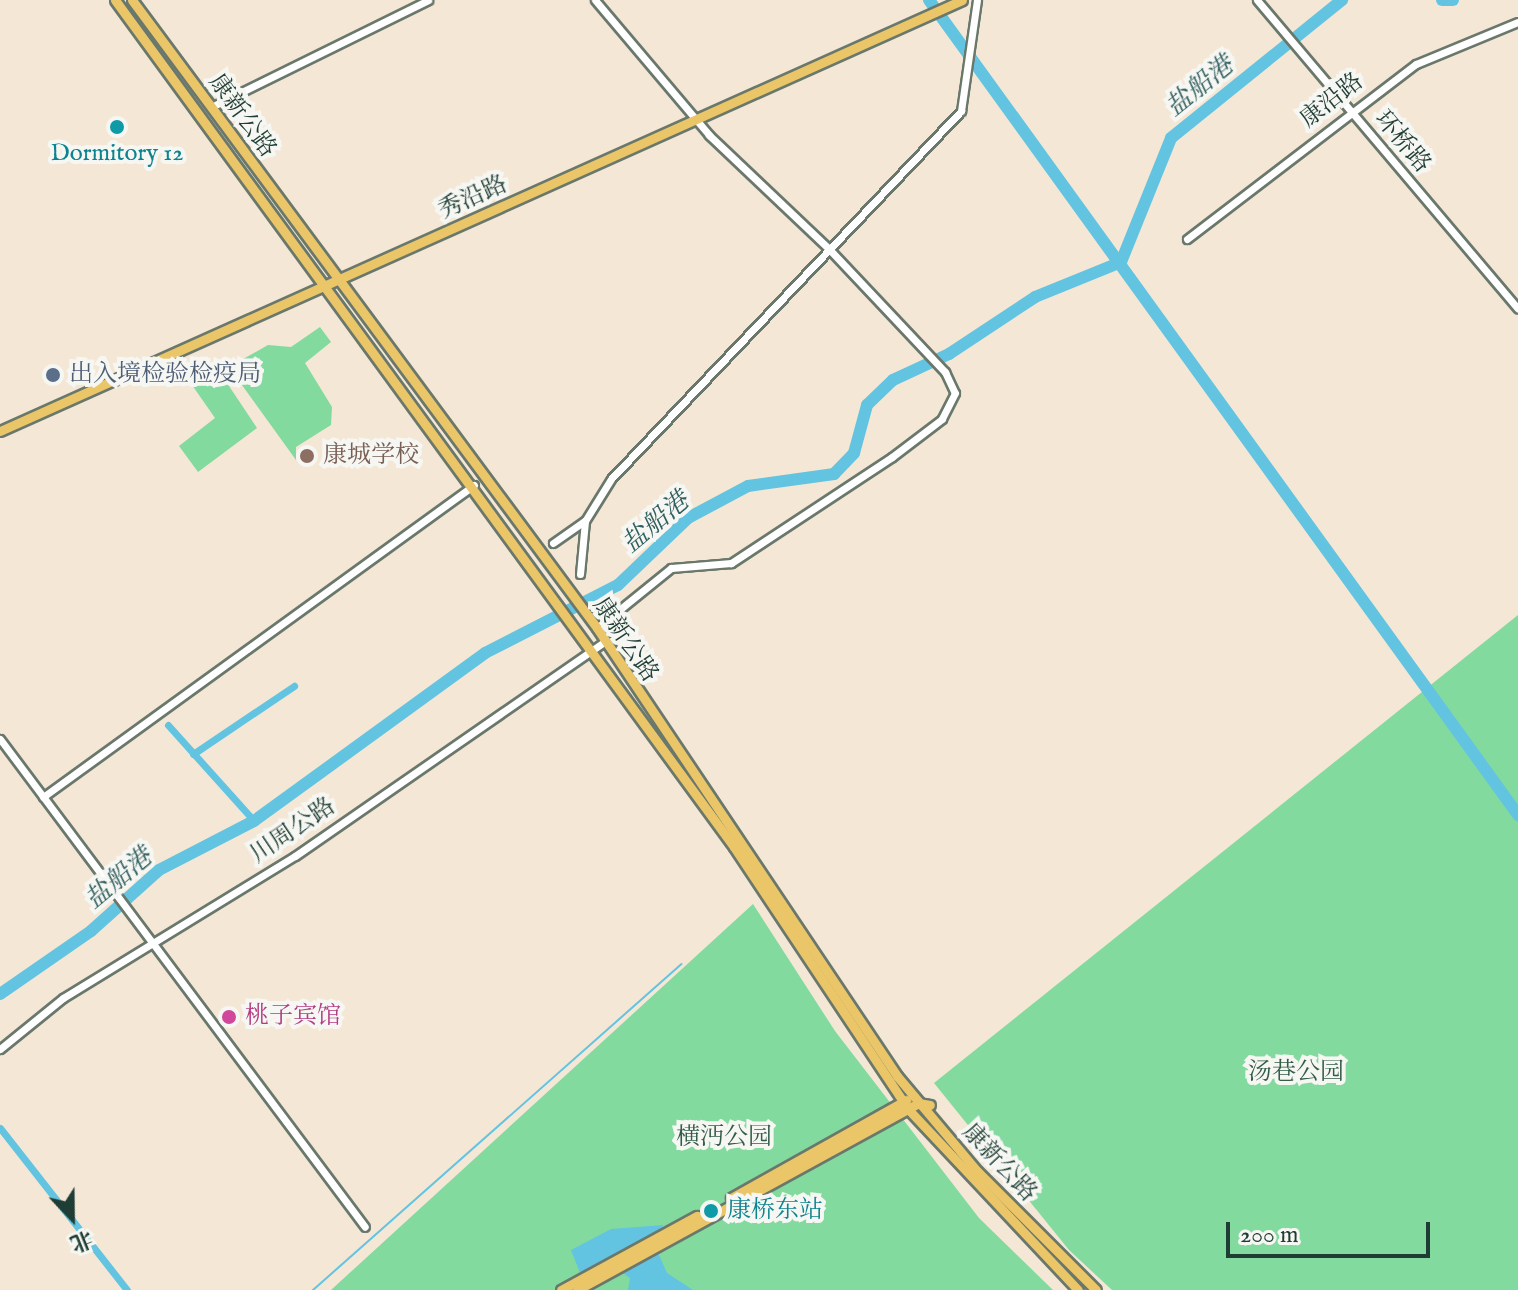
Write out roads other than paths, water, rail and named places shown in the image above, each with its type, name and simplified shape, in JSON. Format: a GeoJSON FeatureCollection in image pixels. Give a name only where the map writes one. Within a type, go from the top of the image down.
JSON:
{"type":"FeatureCollection","features":[{"type":"Feature","properties":{"kind":"main road","name":"康新公路"},"geometry":{"type":"LineString","coordinates":[[115,0],[474,485],[592,650],[905,1105],[1078,1290]]}},
{"type":"Feature","properties":{"kind":"main road","name":"康新公路"},"geometry":{"type":"LineString","coordinates":[[132,0],[594,625],[915,1100],[1096,1290]]}},
{"type":"Feature","properties":{"kind":"main road","name":"秀沿路"},"geometry":{"type":"LineString","coordinates":[[0,431],[962,0]]}},
{"type":"Feature","properties":{"kind":"main road"},"geometry":{"type":"LineString","coordinates":[[561,1290],[905,1105],[915,1100],[930,1105]]}},
{"type":"Feature","properties":{"kind":"main road"},"geometry":{"type":"LineString","coordinates":[[577,1290],[905,1105]]}},
{"type":"Feature","properties":{"kind":"street"},"geometry":{"type":"LineString","coordinates":[[211,107],[428,0]]}},
{"type":"Feature","properties":{"kind":"street"},"geometry":{"type":"LineString","coordinates":[[594,625],[671,568],[731,563],[942,419],[955,393],[945,372],[830,250],[709,135],[700,118],[595,0]]}},
{"type":"Feature","properties":{"kind":"street"},"geometry":{"type":"LineString","coordinates":[[553,543],[585,521],[611,479],[941,137],[961,111],[969,85],[977,0]]}},
{"type":"Feature","properties":{"kind":"street","name":"环桥路"},"geometry":{"type":"LineString","coordinates":[[1257,0],[1518,309]]}},
{"type":"Feature","properties":{"kind":"street","name":"康沿路"},"geometry":{"type":"LineString","coordinates":[[1187,239],[1416,64],[1518,22]]}},
{"type":"Feature","properties":{"kind":"street"},"geometry":{"type":"LineString","coordinates":[[43,797],[474,485]]}},
{"type":"Feature","properties":{"kind":"street"},"geometry":{"type":"LineString","coordinates":[[580,574],[585,521]]}},
{"type":"Feature","properties":{"kind":"street","name":"川周公路"},"geometry":{"type":"LineString","coordinates":[[0,1049],[146,942],[295,856],[605,641]]}},
{"type":"Feature","properties":{"kind":"street"},"geometry":{"type":"LineString","coordinates":[[0,739],[106,889],[365,1227]]}},
{"type":"Feature","properties":{"kind":"water"},"geometry":{"type":"Polygon","coordinates":[[[663,1225],[655,1246],[667,1273],[693,1290],[628,1290],[630,1278],[615,1268],[586,1288],[571,1250],[611,1229],[663,1225]]]}},
{"type":"Feature","properties":{"kind":"waterway"},"geometry":{"type":"LineString","coordinates":[[929,0],[1518,815]]}},
{"type":"Feature","properties":{"kind":"waterway","name":"盐船港"},"geometry":{"type":"LineString","coordinates":[[0,994],[91,931],[159,870],[254,821],[485,653],[618,585],[688,518],[748,486],[834,474],[854,453],[867,405],[893,380],[949,354],[1035,297],[1121,262],[1171,138],[1342,0]]}},
{"type":"Feature","properties":{"kind":"waterway","name":"盐船港"},"geometry":{"type":"LineString","coordinates":[[1442,0],[1453,0]]}},
{"type":"Feature","properties":{"kind":"waterway"},"geometry":{"type":"LineString","coordinates":[[193,754],[294,686]]}},
{"type":"Feature","properties":{"kind":"waterway"},"geometry":{"type":"LineString","coordinates":[[168,725],[254,821]]}},
{"type":"Feature","properties":{"kind":"waterway"},"geometry":{"type":"LineString","coordinates":[[313,1290],[682,964]]}},
{"type":"Feature","properties":{"kind":"waterway"},"geometry":{"type":"LineString","coordinates":[[0,1128],[127,1290]]}},
{"type":"Feature","properties":{"kind":"place","name":"Dormitory 12"},"geometry":{"type":"Point","coordinates":[117,127]}},
{"type":"Feature","properties":{"kind":"place","name":"出入境检验检疫局"},"geometry":{"type":"Point","coordinates":[53,375]}},
{"type":"Feature","properties":{"kind":"place","name":"康城学校"},"geometry":{"type":"Point","coordinates":[307,456]}},
{"type":"Feature","properties":{"kind":"place","name":"桃子宾馆"},"geometry":{"type":"Point","coordinates":[229,1017]}},
{"type":"Feature","properties":{"kind":"place","name":"康桥东站"},"geometry":{"type":"Point","coordinates":[711,1211]}},
{"type":"Feature","properties":{"kind":"park label","name":"汤巷公园"},"geometry":{"type":"Point","coordinates":[1296,1073]}},
{"type":"Feature","properties":{"kind":"park label","name":"横沔公园"},"geometry":{"type":"Point","coordinates":[724,1138]}}]}
